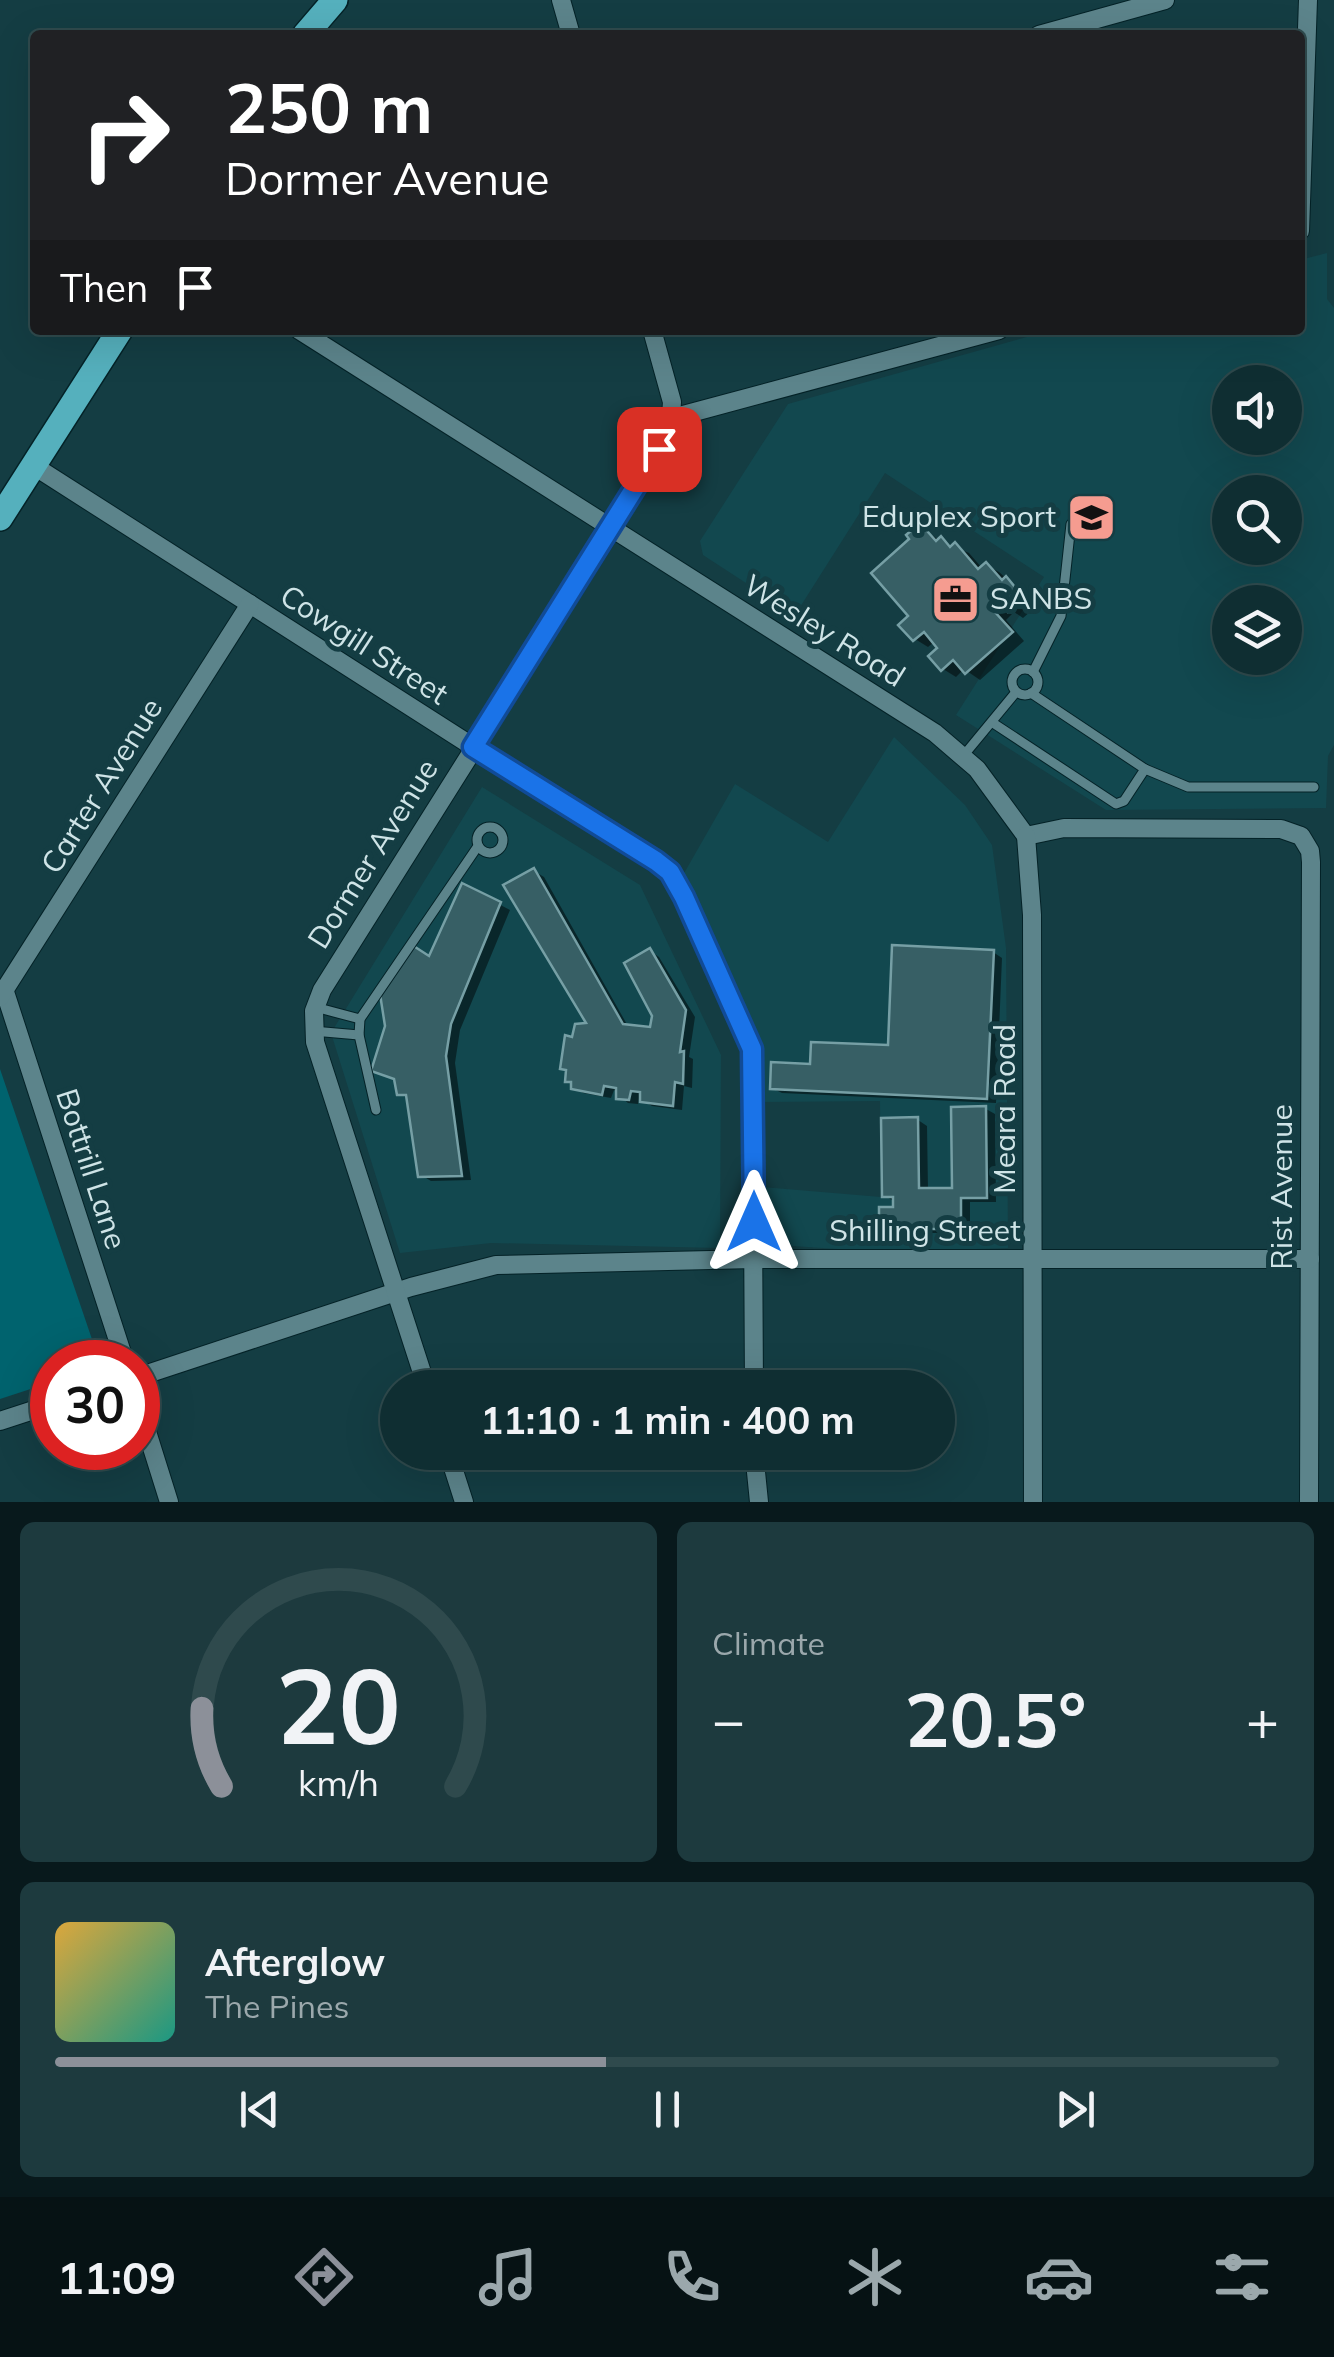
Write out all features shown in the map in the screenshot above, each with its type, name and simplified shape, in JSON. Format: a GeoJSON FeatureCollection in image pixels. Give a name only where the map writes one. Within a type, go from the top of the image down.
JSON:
{"type":"FeatureCollection","features":[{"type":"Feature","properties":{"kind":"main road"},"geometry":{"type":"LineString","coordinates":[[310,30],[335,0]]}},
{"type":"Feature","properties":{"kind":"main road"},"geometry":{"type":"LineString","coordinates":[[0,518],[117,335]]}},
{"type":"Feature","properties":{"kind":"street"},"geometry":{"type":"LineString","coordinates":[[561,0],[570,30]]}},
{"type":"Feature","properties":{"kind":"street"},"geometry":{"type":"LineString","coordinates":[[1057,30],[1164,0]]}},
{"type":"Feature","properties":{"kind":"street"},"geometry":{"type":"LineString","coordinates":[[1305,86],[1308,0]]}},
{"type":"Feature","properties":{"kind":"street","name":"Wesley Road"},"geometry":{"type":"LineString","coordinates":[[306,335],[934,733],[964,755],[1026,836]]}},
{"type":"Feature","properties":{"kind":"street"},"geometry":{"type":"LineString","coordinates":[[653,335],[672,402],[672,418],[980,335]]}},
{"type":"Feature","properties":{"kind":"street","name":"Dormer Avenue"},"geometry":{"type":"LineString","coordinates":[[421,1370],[314,1031],[315,1007],[362,922],[612,529],[659,449],[672,418]]}},
{"type":"Feature","properties":{"kind":"street","name":"Cowgill Street"},"geometry":{"type":"LineString","coordinates":[[34,466],[656,861],[679,886],[752,1049],[754,1370]]}},
{"type":"Feature","properties":{"kind":"street","name":"Carter Avenue"},"geometry":{"type":"LineString","coordinates":[[3,994],[250,604]]}},
{"type":"Feature","properties":{"kind":"street","name":"Rist Avenue"},"geometry":{"type":"LineString","coordinates":[[1026,836],[1064,828],[1292,830],[1301,836],[1310,852],[1309,1502]]}},
{"type":"Feature","properties":{"kind":"street","name":"Meara Road"},"geometry":{"type":"LineString","coordinates":[[1026,836],[1032,914],[1033,1502]]}},
{"type":"Feature","properties":{"kind":"street","name":"Bottrill Lane"},"geometry":{"type":"LineString","coordinates":[[3,994],[117,1340]]}},
{"type":"Feature","properties":{"kind":"street","name":"Shilling Street"},"geometry":{"type":"LineString","coordinates":[[160,1370],[453,1275],[522,1263],[1310,1259]]}},
{"type":"Feature","properties":{"kind":"street"},"geometry":{"type":"LineString","coordinates":[[0,1421],[30,1411]]}},
{"type":"Feature","properties":{"kind":"street"},"geometry":{"type":"LineString","coordinates":[[160,1470],[170,1502]]}},
{"type":"Feature","properties":{"kind":"street"},"geometry":{"type":"LineString","coordinates":[[454,1470],[464,1502]]}},
{"type":"Feature","properties":{"kind":"street"},"geometry":{"type":"LineString","coordinates":[[756,1470],[759,1502]]}},
{"type":"Feature","properties":{"kind":"lane"},"geometry":{"type":"LineString","coordinates":[[1033,672],[1061,616],[1071,524]]}},
{"type":"Feature","properties":{"kind":"lane"},"geometry":{"type":"LineString","coordinates":[[1016,692],[1012,685],[1015,673],[1026,669],[1033,672],[1038,683],[1031,693]]}},
{"type":"Feature","properties":{"kind":"lane"},"geometry":{"type":"LineString","coordinates":[[1016,692],[1031,693],[1145,769],[1188,786],[1314,788]]}},
{"type":"Feature","properties":{"kind":"lane"},"geometry":{"type":"LineString","coordinates":[[964,755],[1016,692]]}},
{"type":"Feature","properties":{"kind":"lane"},"geometry":{"type":"LineString","coordinates":[[992,723],[1116,804],[1124,802],[1145,769]]}},
{"type":"Feature","properties":{"kind":"lane"},"geometry":{"type":"LineString","coordinates":[[376,1110],[359,1035],[360,1019],[478,846]]}},
{"type":"Feature","properties":{"kind":"lane"},"geometry":{"type":"LineString","coordinates":[[315,1007],[360,1019]]}},
{"type":"Feature","properties":{"kind":"lane"},"geometry":{"type":"LineString","coordinates":[[314,1031],[359,1035]]}},
{"type":"Feature","properties":{"kind":"shaded area","name":"Eduplex Sport"},"geometry":{"type":"Polygon","coordinates":[[[1327,253],[1327,299],[1334,308],[1334,745],[1328,756],[1326,808],[1106,810],[956,715],[1044,577],[885,473],[795,615],[703,555],[700,541],[788,404],[1034,335],[1305,335],[1305,259],[1327,253]]]}},
{"type":"Feature","properties":{"kind":"shaded area"},"geometry":{"type":"Polygon","coordinates":[[[894,737],[965,805],[992,845],[1006,948],[1008,1248],[883,1252],[762,1244],[762,1187],[881,1197],[880,1101],[761,1102],[746,1015],[683,875],[735,784],[828,842],[894,737]]]}},
{"type":"Feature","properties":{"kind":"shaded area"},"geometry":{"type":"Polygon","coordinates":[[[482,787],[640,885],[721,1055],[720,1248],[491,1243],[400,1253],[331,1033],[482,787]]]}},
{"type":"Feature","properties":{"kind":"shaded area"},"geometry":{"type":"Polygon","coordinates":[[[0,1069],[92,1340],[30,1340],[30,1389],[0,1399],[0,1069]]]}},
{"type":"Feature","properties":{"kind":"building","name":"SANBS"},"geometry":{"type":"Polygon","coordinates":[[[920,523],[936,541],[941,536],[950,547],[955,542],[978,569],[986,562],[1002,580],[1006,576],[1019,592],[1014,596],[1020,602],[1008,612],[1002,605],[994,611],[1013,632],[965,674],[953,660],[941,671],[928,656],[937,648],[924,632],[913,641],[898,625],[908,616],[871,573],[909,539],[906,535],[920,523]]]}},
{"type":"Feature","properties":{"kind":"building"},"geometry":{"type":"Polygon","coordinates":[[[534,868],[623,1024],[650,1027],[652,1016],[624,963],[650,948],[686,1010],[680,1052],[684,1051],[683,1084],[675,1082],[673,1106],[640,1102],[640,1092],[631,1091],[629,1100],[616,1099],[616,1088],[604,1086],[602,1095],[571,1089],[571,1082],[565,1082],[566,1070],[560,1069],[565,1035],[572,1037],[575,1024],[586,1023],[503,885],[534,868]]]}},
{"type":"Feature","properties":{"kind":"building"},"geometry":{"type":"Polygon","coordinates":[[[462,883],[501,902],[451,1024],[446,1056],[462,1176],[418,1177],[406,1095],[397,1095],[394,1079],[371,1071],[385,1026],[380,994],[412,945],[429,956],[462,883]]]}},
{"type":"Feature","properties":{"kind":"building"},"geometry":{"type":"Polygon","coordinates":[[[892,945],[994,950],[987,1099],[770,1089],[771,1062],[810,1064],[811,1042],[888,1045],[892,945]]]}},
{"type":"Feature","properties":{"kind":"building"},"geometry":{"type":"Polygon","coordinates":[[[986,1106],[987,1198],[961,1198],[961,1229],[911,1229],[911,1239],[898,1239],[898,1228],[879,1228],[879,1207],[893,1207],[893,1197],[882,1197],[881,1118],[918,1117],[919,1188],[952,1188],[951,1107],[986,1106]]]}},
{"type":"Feature","properties":{"kind":"place","name":"Eduplex Sport"},"geometry":{"type":"Point","coordinates":[1091,517]}},
{"type":"Feature","properties":{"kind":"place","name":"SANBS"},"geometry":{"type":"Point","coordinates":[955,599]}},
{"type":"Feature","properties":{"kind":"route"},"geometry":{"type":"LineString","coordinates":[[659,449],[473,747],[656,861],[679,886],[752,1049],[754,1222]]}}]}
